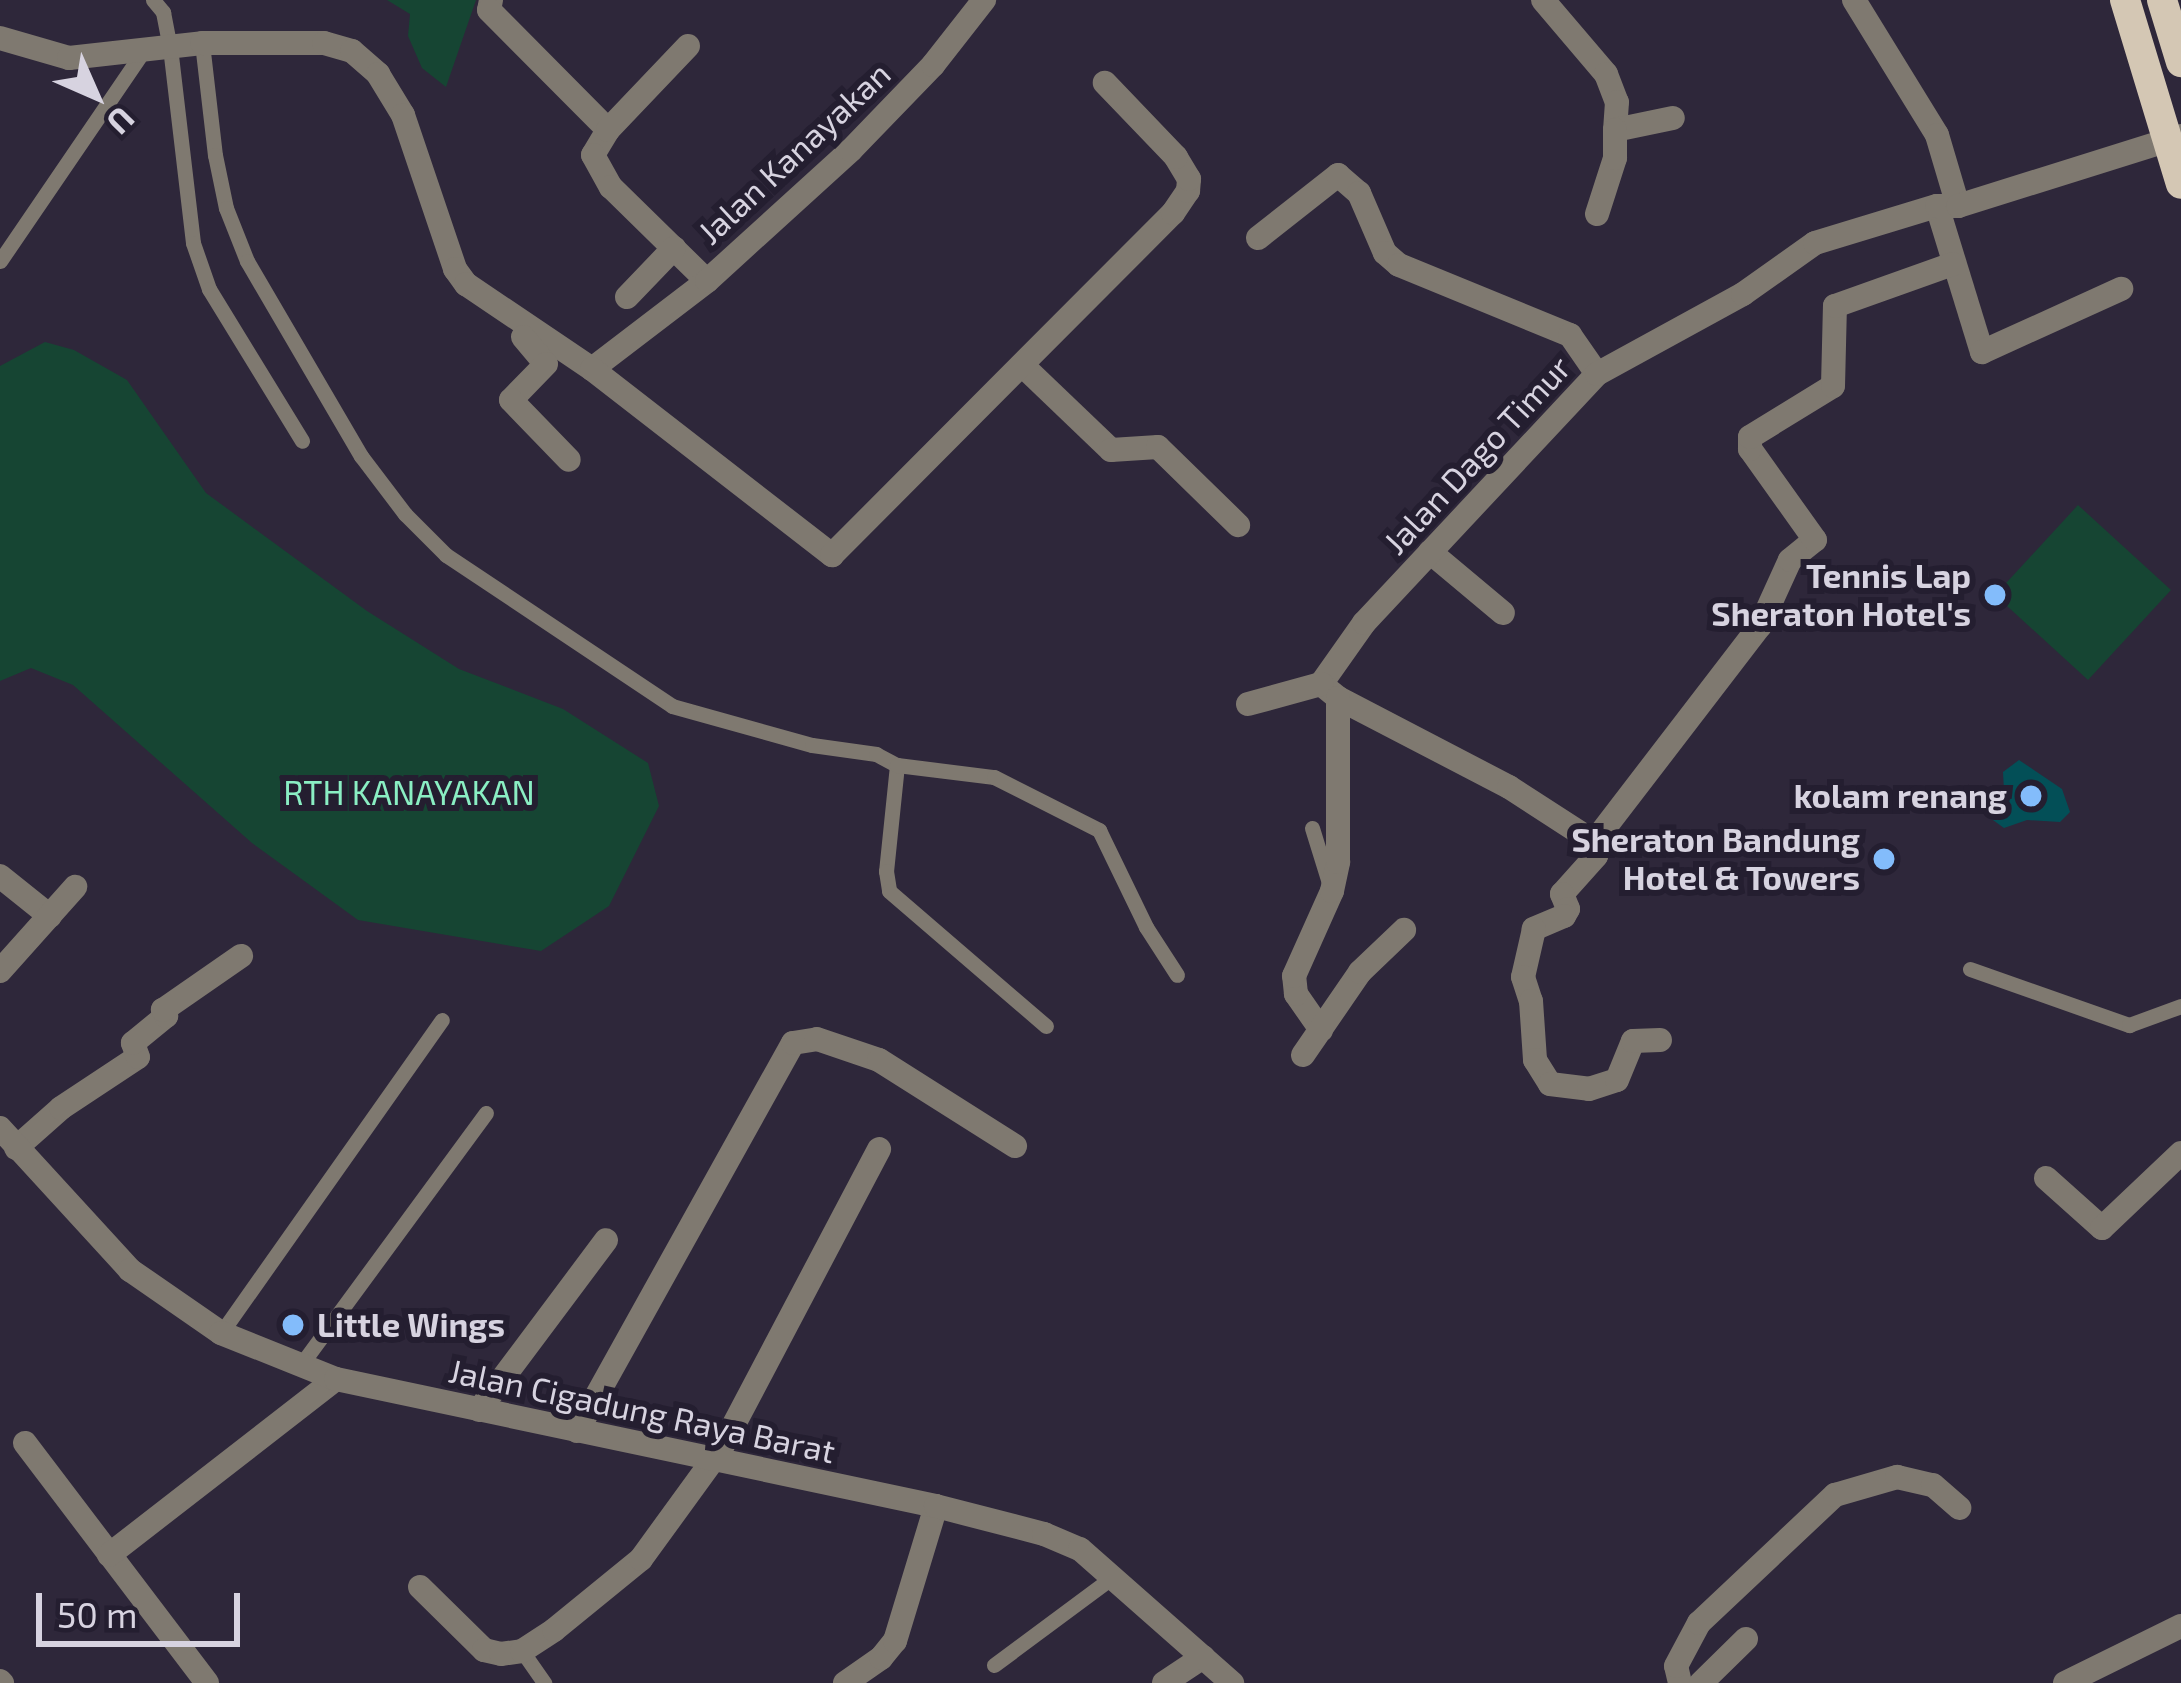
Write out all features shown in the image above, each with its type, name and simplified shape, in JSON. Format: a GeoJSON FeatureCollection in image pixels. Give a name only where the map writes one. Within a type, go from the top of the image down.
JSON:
{"type":"FeatureCollection","features":[{"type":"Feature","properties":{"kind":"main road"},"geometry":{"type":"LineString","coordinates":[[2125,0],[2173,138],[2181,184]]}},
{"type":"Feature","properties":{"kind":"main road"},"geometry":{"type":"LineString","coordinates":[[2171,14],[2181,62]]}},
{"type":"Feature","properties":{"kind":"street"},"geometry":{"type":"LineString","coordinates":[[491,0],[489,10],[608,130],[688,46]]}},
{"type":"Feature","properties":{"kind":"street","name":"Jalan Kanayakan"},"geometry":{"type":"LineString","coordinates":[[608,130],[593,155],[596,167],[707,281],[895,106],[983,0]]}},
{"type":"Feature","properties":{"kind":"street"},"geometry":{"type":"LineString","coordinates":[[1543,0],[1606,74],[1616,102],[1615,158],[1597,214]]}},
{"type":"Feature","properties":{"kind":"street"},"geometry":{"type":"LineString","coordinates":[[1854,0],[1936,135],[1953,264],[1982,352],[2121,290]]}},
{"type":"Feature","properties":{"kind":"street"},"geometry":{"type":"LineString","coordinates":[[0,38],[69,58],[202,43],[324,43],[352,51],[378,74],[404,115],[455,269],[545,358],[544,368],[511,400],[569,460]]}},
{"type":"Feature","properties":{"kind":"street"},"geometry":{"type":"LineString","coordinates":[[483,298],[592,369],[832,555],[1173,213],[1188,191],[1190,179],[1176,157],[1106,83]]}},
{"type":"Feature","properties":{"kind":"street"},"geometry":{"type":"LineString","coordinates":[[1615,130],[1673,118]]}},
{"type":"Feature","properties":{"kind":"street","name":"Jalan Dago Timur"},"geometry":{"type":"LineString","coordinates":[[1330,691],[1364,623],[1597,374],[1743,294],[1815,243],[2173,138]]}},
{"type":"Feature","properties":{"kind":"street"},"geometry":{"type":"LineString","coordinates":[[1258,238],[1338,176],[1359,193],[1385,254],[1399,265],[1522,311],[1570,335],[1597,374]]}},
{"type":"Feature","properties":{"kind":"street"},"geometry":{"type":"LineString","coordinates":[[627,296],[674,248]]}},
{"type":"Feature","properties":{"kind":"street"},"geometry":{"type":"LineString","coordinates":[[1594,842],[1760,626],[1790,560],[1815,540],[1750,449],[1750,437],[1833,386],[1834,306],[1953,264]]}},
{"type":"Feature","properties":{"kind":"street"},"geometry":{"type":"LineString","coordinates":[[592,369],[707,281]]}},
{"type":"Feature","properties":{"kind":"street"},"geometry":{"type":"LineString","coordinates":[[1022,365],[1101,442],[1122,453],[1135,445],[1159,447],[1238,524]]}},
{"type":"Feature","properties":{"kind":"street"},"geometry":{"type":"LineString","coordinates":[[1430,552],[1503,613]]}},
{"type":"Feature","properties":{"kind":"street"},"geometry":{"type":"LineString","coordinates":[[1321,1030],[1295,994],[1294,976],[1332,892],[1341,817],[1330,691]]}},
{"type":"Feature","properties":{"kind":"street"},"geometry":{"type":"LineString","coordinates":[[1248,704],[1330,691],[1509,787],[1594,842],[1597,856],[1562,894],[1568,909],[1564,916],[1536,926],[1531,940],[1523,977],[1531,1000],[1535,1060],[1550,1084],[1589,1089],[1618,1080],[1633,1041],[1660,1040]]}},
{"type":"Feature","properties":{"kind":"street"},"geometry":{"type":"LineString","coordinates":[[0,876],[50,916]]}},
{"type":"Feature","properties":{"kind":"street"},"geometry":{"type":"LineString","coordinates":[[0,971],[75,887]]}},
{"type":"Feature","properties":{"kind":"street"},"geometry":{"type":"LineString","coordinates":[[1303,1055],[1360,972],[1405,930]]}},
{"type":"Feature","properties":{"kind":"street"},"geometry":{"type":"LineString","coordinates":[[8,1138],[139,1058],[134,1043],[166,1016],[163,1010],[241,956]]}},
{"type":"Feature","properties":{"kind":"street"},"geometry":{"type":"LineString","coordinates":[[577,1431],[794,1043],[817,1039],[879,1060],[1015,1146]]}},
{"type":"Feature","properties":{"kind":"street","name":"Jalan Cigadung Raya Barat"},"geometry":{"type":"LineString","coordinates":[[8,1138],[130,1270],[221,1333],[336,1379],[936,1506],[1044,1534],[1080,1550],[1232,1683]]}},
{"type":"Feature","properties":{"kind":"street"},"geometry":{"type":"LineString","coordinates":[[420,1587],[484,1650],[522,1651],[641,1559],[714,1461],[879,1149]]}},
{"type":"Feature","properties":{"kind":"street"},"geometry":{"type":"LineString","coordinates":[[2045,1178],[2102,1228],[2181,1153]]}},
{"type":"Feature","properties":{"kind":"street"},"geometry":{"type":"LineString","coordinates":[[479,1410],[606,1240]]}},
{"type":"Feature","properties":{"kind":"street"},"geometry":{"type":"LineString","coordinates":[[109,1555],[336,1379]]}},
{"type":"Feature","properties":{"kind":"street"},"geometry":{"type":"LineString","coordinates":[[26,1443],[207,1683]]}},
{"type":"Feature","properties":{"kind":"street"},"geometry":{"type":"LineString","coordinates":[[1680,1683],[1676,1666],[1699,1623],[1835,1495],[1897,1477],[1933,1485],[1958,1508]]}},
{"type":"Feature","properties":{"kind":"street"},"geometry":{"type":"LineString","coordinates":[[845,1683],[881,1658],[895,1641],[936,1506]]}},
{"type":"Feature","properties":{"kind":"street"},"geometry":{"type":"LineString","coordinates":[[2065,1683],[2181,1626]]}},
{"type":"Feature","properties":{"kind":"street"},"geometry":{"type":"LineString","coordinates":[[1701,1683],[1746,1639]]}},
{"type":"Feature","properties":{"kind":"street"},"geometry":{"type":"LineString","coordinates":[[1164,1683],[1203,1657]]}},
{"type":"Feature","properties":{"kind":"lane"},"geometry":{"type":"LineString","coordinates":[[153,0],[163,12],[170,47],[193,243],[208,289],[302,441]]}},
{"type":"Feature","properties":{"kind":"lane"},"geometry":{"type":"LineString","coordinates":[[202,43],[218,172],[247,261],[361,455],[405,514],[446,555],[672,706],[812,745],[876,754],[897,765],[994,777],[1099,830],[1146,927],[1177,975]]}},
{"type":"Feature","properties":{"kind":"lane"},"geometry":{"type":"LineString","coordinates":[[0,261],[142,50]]}},
{"type":"Feature","properties":{"kind":"lane"},"geometry":{"type":"LineString","coordinates":[[897,765],[886,871],[889,891],[1046,1026]]}},
{"type":"Feature","properties":{"kind":"lane"},"geometry":{"type":"LineString","coordinates":[[1312,828],[1332,892]]}},
{"type":"Feature","properties":{"kind":"lane"},"geometry":{"type":"LineString","coordinates":[[1970,969],[2129,1025],[2181,1006]]}},
{"type":"Feature","properties":{"kind":"lane"},"geometry":{"type":"LineString","coordinates":[[221,1333],[442,1020]]}},
{"type":"Feature","properties":{"kind":"lane"},"geometry":{"type":"LineString","coordinates":[[300,1366],[486,1113]]}},
{"type":"Feature","properties":{"kind":"lane"},"geometry":{"type":"LineString","coordinates":[[994,1665],[1111,1578]]}},
{"type":"Feature","properties":{"kind":"lane"},"geometry":{"type":"LineString","coordinates":[[522,1651],[544,1683]]}},
{"type":"Feature","properties":{"kind":"green space"},"geometry":{"type":"Polygon","coordinates":[[[387,0],[476,0],[446,87],[422,68],[408,36],[410,14],[387,0]]]}},
{"type":"Feature","properties":{"kind":"green space","name":"RTH KANAYAKAN"},"geometry":{"type":"Polygon","coordinates":[[[45,342],[74,350],[127,380],[206,493],[367,611],[459,669],[563,709],[648,763],[659,806],[609,906],[541,951],[358,920],[252,843],[73,685],[31,668],[0,681],[0,366],[45,342]]]}},
{"type":"Feature","properties":{"kind":"green space"},"geometry":{"type":"Polygon","coordinates":[[[2078,505],[2171,590],[2088,680],[1995,595],[2078,505]]]}},
{"type":"Feature","properties":{"kind":"shaded area","name":"kolam renang"},"geometry":{"type":"Polygon","coordinates":[[[2019,760],[2062,789],[2070,812],[2060,822],[2027,820],[2004,828],[1986,815],[1987,801],[2004,791],[2003,772],[2019,760]]]}},
{"type":"Feature","properties":{"kind":"place","name":"Tennis Lap Sheraton Hotel's"},"geometry":{"type":"Point","coordinates":[1995,595]}},
{"type":"Feature","properties":{"kind":"place","name":"kolam renang"},"geometry":{"type":"Point","coordinates":[2031,796]}},
{"type":"Feature","properties":{"kind":"place","name":"Sheraton Bandung Hotel & Towers"},"geometry":{"type":"Point","coordinates":[1884,859]}},
{"type":"Feature","properties":{"kind":"place","name":"Little Wings"},"geometry":{"type":"Point","coordinates":[293,1325]}}]}
